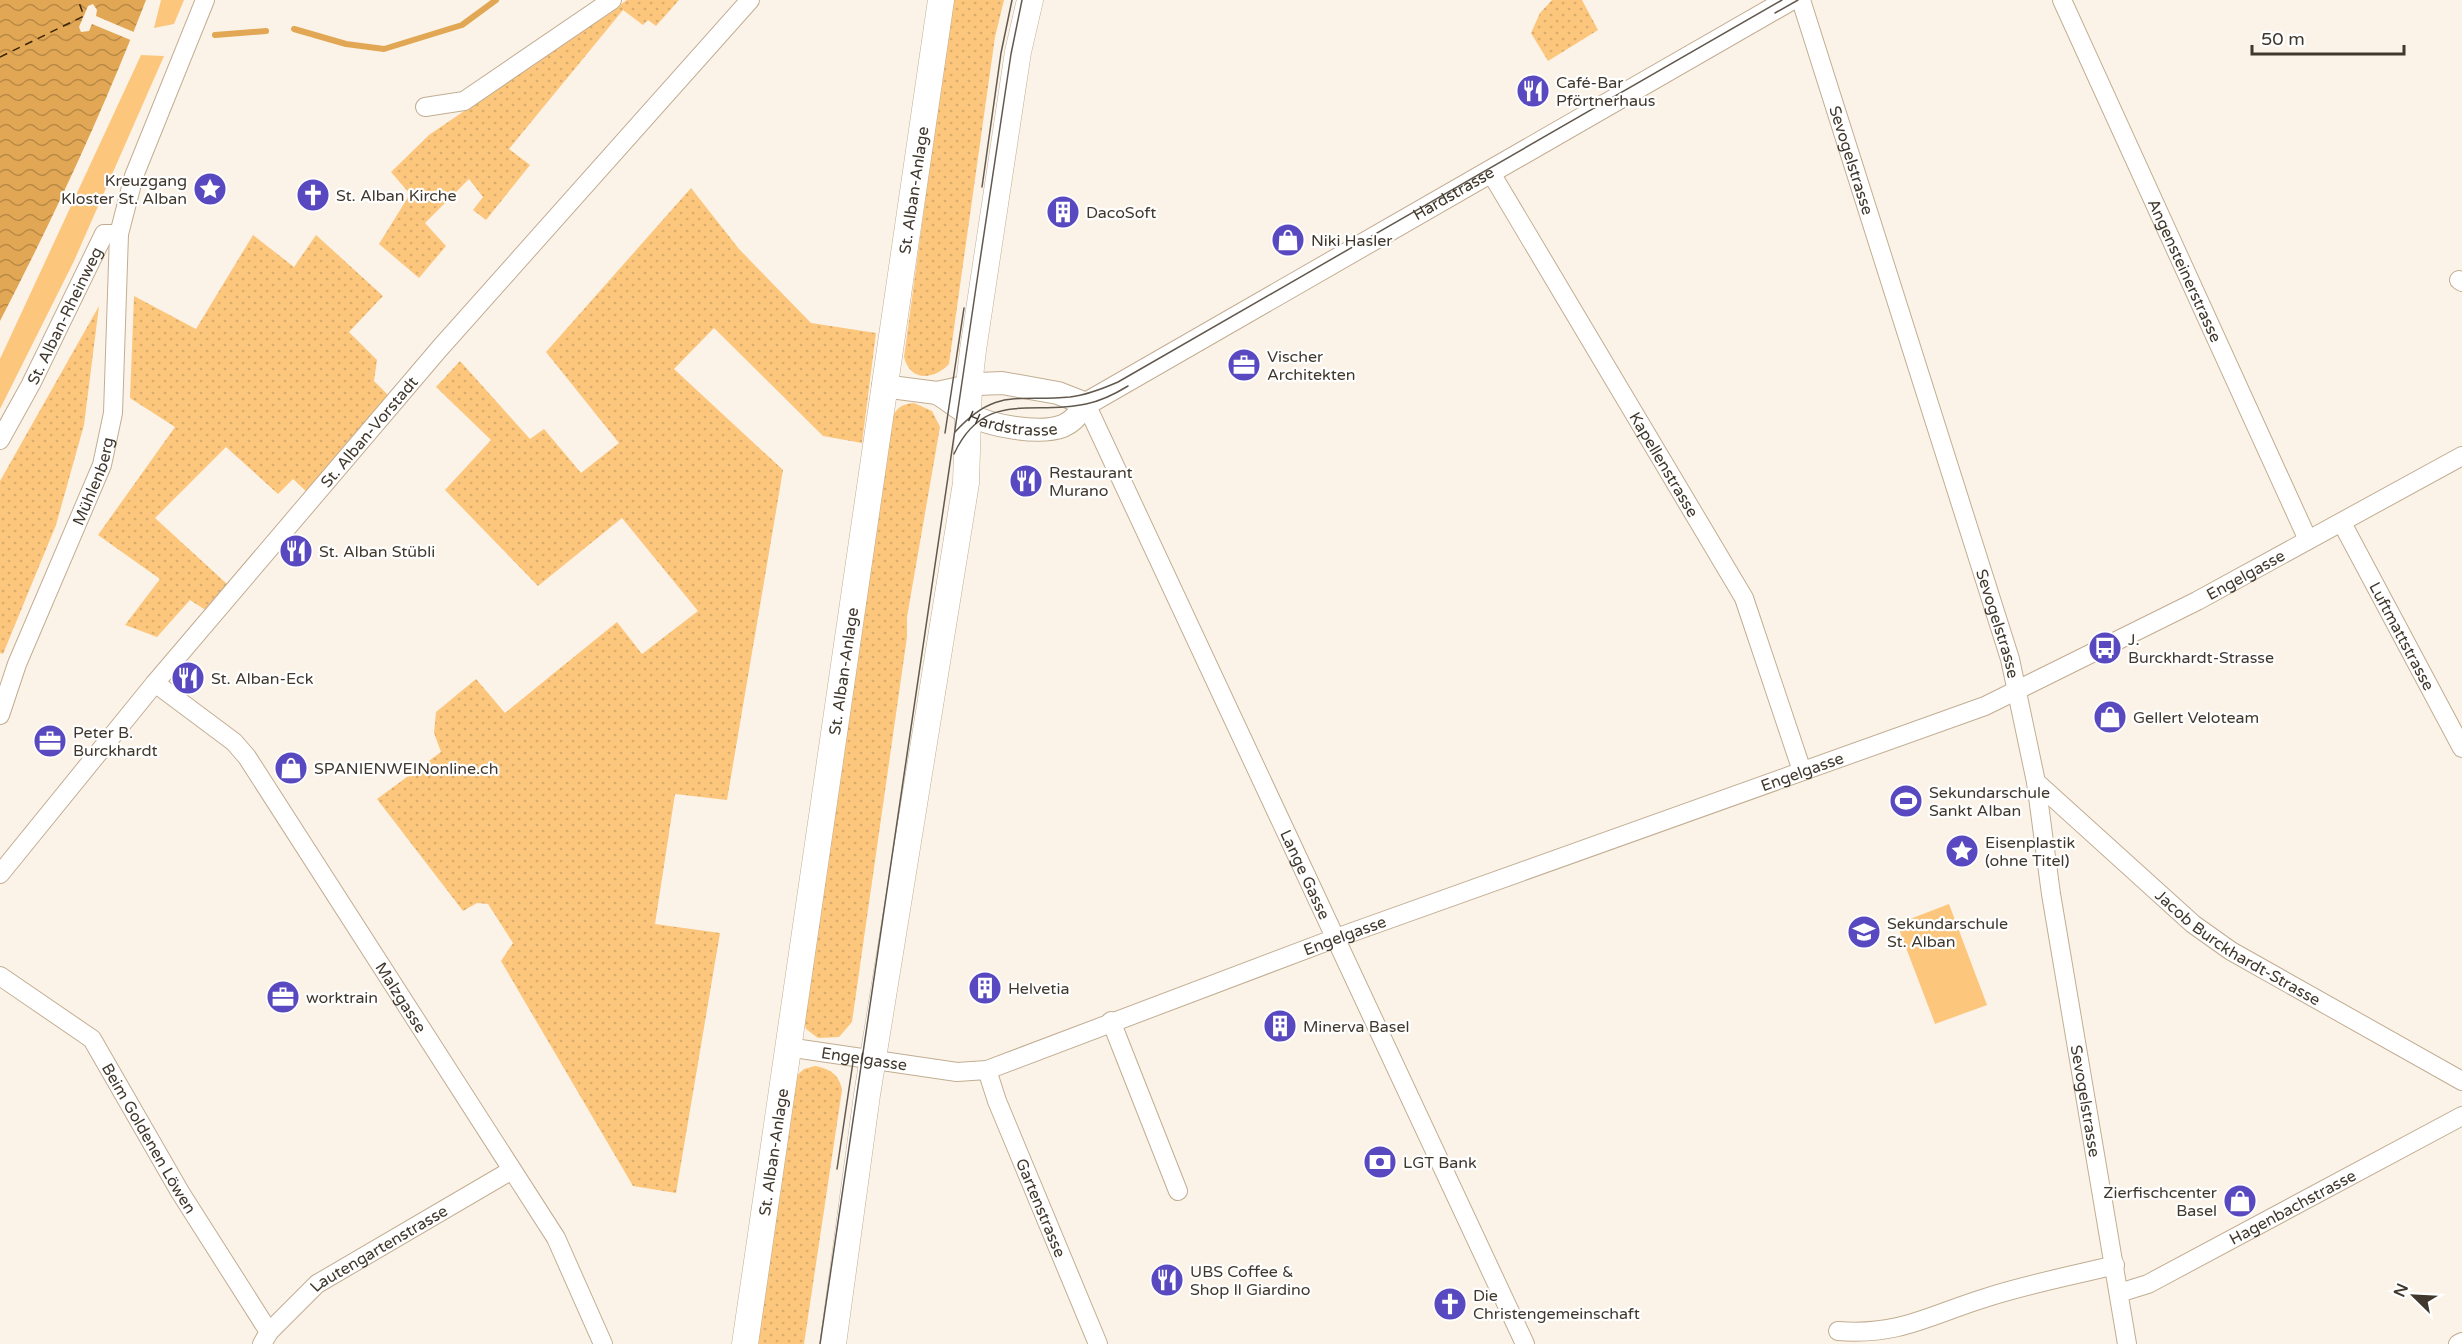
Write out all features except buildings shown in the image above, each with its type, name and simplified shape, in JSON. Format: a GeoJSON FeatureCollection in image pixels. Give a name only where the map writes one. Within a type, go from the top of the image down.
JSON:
{"type":"FeatureCollection","features":[{"type":"Feature","properties":{"kind":"main road","name":"St. Alban-Anlage"},"geometry":{"type":"LineString","coordinates":[[745,1344],[941,0]]}},
{"type":"Feature","properties":{"kind":"main road"},"geometry":{"type":"LineString","coordinates":[[834,1332],[872,1059],[966,483],[969,385],[1018,52],[1030,0]]}},
{"type":"Feature","properties":{"kind":"street","name":"St. Alban-Rheinweg"},"geometry":{"type":"LineString","coordinates":[[0,440],[31,384],[104,234],[118,234],[134,176],[206,0]]}},
{"type":"Feature","properties":{"kind":"street"},"geometry":{"type":"LineString","coordinates":[[425,107],[464,101],[612,0]]}},
{"type":"Feature","properties":{"kind":"street","name":"St. Alban-Vorstadt"},"geometry":{"type":"LineString","coordinates":[[0,874],[155,683],[440,348],[750,0]]}},
{"type":"Feature","properties":{"kind":"street","name":"Hardstrasse"},"geometry":{"type":"LineString","coordinates":[[938,393],[968,413],[995,424],[1050,428],[1071,421],[1086,404],[1789,0]]}},
{"type":"Feature","properties":{"kind":"street","name":"Sevogelstrasse"},"geometry":{"type":"LineString","coordinates":[[1801,0],[2002,629],[2018,692],[2036,782],[2051,894],[2127,1344]]}},
{"type":"Feature","properties":{"kind":"street","name":"Angensteinerstrasse"},"geometry":{"type":"LineString","coordinates":[[2062,0],[2308,540]]}},
{"type":"Feature","properties":{"kind":"street","name":"Kapellenstrasse"},"geometry":{"type":"LineString","coordinates":[[1491,173],[1744,598],[1802,771]]}},
{"type":"Feature","properties":{"kind":"street","name":"Mühlenberg"},"geometry":{"type":"LineString","coordinates":[[0,715],[17,664],[102,465],[113,412],[118,234]]}},
{"type":"Feature","properties":{"kind":"street","name":"Hardstrasse"},"geometry":{"type":"LineString","coordinates":[[883,386],[938,393],[969,385],[1002,383],[1058,393],[1086,404]]}},
{"type":"Feature","properties":{"kind":"street","name":"Lange Gasse"},"geometry":{"type":"LineString","coordinates":[[1086,404],[1525,1344]]}},
{"type":"Feature","properties":{"kind":"street","name":"Engelgasse"},"geometry":{"type":"LineString","coordinates":[[787,1047],[957,1072],[987,1070],[1111,1021],[1336,938],[1938,724],[2018,692],[2197,601],[2462,456]]}},
{"type":"Feature","properties":{"kind":"street","name":"Luftmattstrasse"},"geometry":{"type":"LineString","coordinates":[[2342,523],[2462,748]]}},
{"type":"Feature","properties":{"kind":"street","name":"Malzgasse"},"geometry":{"type":"LineString","coordinates":[[155,683],[234,742],[247,757],[556,1238],[603,1344]]}},
{"type":"Feature","properties":{"kind":"street","name":"Jacob Burckhardt-Strasse"},"geometry":{"type":"LineString","coordinates":[[2036,782],[2193,924],[2231,951],[2462,1081]]}},
{"type":"Feature","properties":{"kind":"street","name":"Beim Goldenen Löwen"},"geometry":{"type":"LineString","coordinates":[[0,976],[92,1039],[265,1338]]}},
{"type":"Feature","properties":{"kind":"street"},"geometry":{"type":"LineString","coordinates":[[1111,1021],[1178,1191]]}},
{"type":"Feature","properties":{"kind":"street","name":"Gartenstrasse"},"geometry":{"type":"LineString","coordinates":[[987,1070],[997,1101],[1098,1344]]}},
{"type":"Feature","properties":{"kind":"street","name":"Hagenbachstrasse"},"geometry":{"type":"LineString","coordinates":[[2119,1293],[2148,1284],[2462,1116]]}},
{"type":"Feature","properties":{"kind":"street","name":"Lautengartenstrasse"},"geometry":{"type":"LineString","coordinates":[[265,1338],[316,1284],[512,1170]]}},
{"type":"Feature","properties":{"kind":"street"},"geometry":{"type":"LineString","coordinates":[[1838,1330],[1868,1333],[1914,1324],[1983,1298],[2039,1282],[2115,1265]]}},
{"type":"Feature","properties":{"kind":"street"},"geometry":{"type":"LineString","coordinates":[[2458,1344],[2462,1342]]}},
{"type":"Feature","properties":{"kind":"shaded area"},"geometry":{"type":"Polygon","coordinates":[[[161,0],[184,0],[174,24],[154,28],[161,0]]]}},
{"type":"Feature","properties":{"kind":"shaded area"},"geometry":{"type":"Polygon","coordinates":[[[627,0],[679,0],[656,26],[648,20],[643,25],[623,10],[509,149],[530,165],[486,220],[473,210],[483,197],[469,179],[425,223],[446,246],[419,278],[379,244],[410,194],[391,172],[429,135],[627,0]]]}},
{"type":"Feature","properties":{"kind":"shaded area"},"geometry":{"type":"Polygon","coordinates":[[[949,0],[1004,0],[995,37],[949,364],[936,373],[923,376],[911,371],[904,357],[948,32],[949,0]]]}},
{"type":"Feature","properties":{"kind":"shaded area"},"geometry":{"type":"Polygon","coordinates":[[[1552,0],[1582,0],[1598,30],[1548,61],[1531,33],[1540,13],[1552,0]]]}},
{"type":"Feature","properties":{"kind":"shaded area"},"geometry":{"type":"Polygon","coordinates":[[[141,55],[164,56],[74,261],[0,409],[0,359],[141,55]]]}},
{"type":"Feature","properties":{"kind":"shaded area"},"geometry":{"type":"Polygon","coordinates":[[[691,188],[739,249],[811,323],[876,333],[862,443],[823,436],[714,328],[674,369],[783,470],[727,800],[675,794],[655,924],[720,933],[676,1193],[633,1186],[501,961],[513,943],[488,904],[477,903],[463,911],[377,799],[441,752],[434,733],[436,712],[476,679],[505,713],[617,622],[642,654],[698,611],[622,518],[538,586],[445,490],[491,440],[436,387],[460,361],[530,439],[544,429],[581,473],[619,443],[546,352],[691,188]]]}},
{"type":"Feature","properties":{"kind":"shaded area"},"geometry":{"type":"Polygon","coordinates":[[[253,235],[294,267],[316,235],[383,296],[349,332],[377,360],[374,381],[390,397],[310,495],[293,479],[278,494],[226,447],[155,518],[227,584],[207,611],[190,600],[157,637],[125,625],[160,579],[98,535],[175,427],[130,398],[134,296],[196,329],[253,235]]]}},
{"type":"Feature","properties":{"kind":"shaded area"},"geometry":{"type":"Polygon","coordinates":[[[99,306],[84,425],[56,525],[3,654],[0,653],[0,481],[99,306]]]}},
{"type":"Feature","properties":{"kind":"shaded area"},"geometry":{"type":"Polygon","coordinates":[[[914,403],[932,411],[940,427],[907,617],[907,637],[852,1022],[839,1037],[818,1038],[806,1029],[802,1015],[891,419],[900,407],[914,403]]]}},
{"type":"Feature","properties":{"kind":"shaded area"},"geometry":{"type":"Polygon","coordinates":[[[1949,904],[1987,1005],[1935,1024],[1897,924],[1949,904]]]}},
{"type":"Feature","properties":{"kind":"shaded area"},"geometry":{"type":"Polygon","coordinates":[[[815,1066],[833,1073],[839,1080],[842,1090],[804,1344],[755,1344],[795,1077],[804,1069],[815,1066]]]}},
{"type":"Feature","properties":{"kind":"water"},"geometry":{"type":"Polygon","coordinates":[[[0,0],[146,0],[78,162],[0,321],[0,0]]]}},
{"type":"Feature","properties":{"kind":"pier"},"geometry":{"type":"Polygon","coordinates":[[[93,4],[97,10],[96,16],[136,33],[133,41],[92,24],[89,31],[81,32],[79,27],[88,6],[93,4]]]}},
{"type":"Feature","properties":{"kind":"waterway"},"geometry":{"type":"LineString","coordinates":[[294,29],[346,44],[384,49],[462,25],[496,0]]}},
{"type":"Feature","properties":{"kind":"waterway"},"geometry":{"type":"LineString","coordinates":[[215,35],[266,31]]}},
{"type":"Feature","properties":{"kind":"ferry route"},"geometry":{"type":"LineString","coordinates":[[0,57],[84,16],[78,0]]}},
{"type":"Feature","properties":{"kind":"tram line"},"geometry":{"type":"LineString","coordinates":[[982,187],[1001,53],[1012,0]]}},
{"type":"Feature","properties":{"kind":"tram line"},"geometry":{"type":"LineString","coordinates":[[820,1344],[1011,54],[1022,0]]}},
{"type":"Feature","properties":{"kind":"tram line"},"geometry":{"type":"LineString","coordinates":[[955,432],[983,408],[995,402],[1021,398],[1076,396],[1118,382],[1782,0]]}},
{"type":"Feature","properties":{"kind":"tram line"},"geometry":{"type":"LineString","coordinates":[[1775,13],[1798,0]]}},
{"type":"Feature","properties":{"kind":"tram line"},"geometry":{"type":"LineString","coordinates":[[945,433],[964,308]]}},
{"type":"Feature","properties":{"kind":"tram line"},"geometry":{"type":"LineString","coordinates":[[954,454],[966,434],[980,420],[995,413],[1011,409],[1086,404],[1108,397],[1128,386]]}},
{"type":"Feature","properties":{"kind":"tram line"},"geometry":{"type":"LineString","coordinates":[[837,1169],[853,1062]]}},
{"type":"Feature","properties":{"kind":"place","name":"Café-Bar Pförtnerhaus"},"geometry":{"type":"Point","coordinates":[1533,91]}},
{"type":"Feature","properties":{"kind":"place","name":"Kreuzgang Kloster St. Alban"},"geometry":{"type":"Point","coordinates":[210,189]}},
{"type":"Feature","properties":{"kind":"place","name":"St. Alban Kirche"},"geometry":{"type":"Point","coordinates":[313,195]}},
{"type":"Feature","properties":{"kind":"place","name":"DacoSoft"},"geometry":{"type":"Point","coordinates":[1063,212]}},
{"type":"Feature","properties":{"kind":"place","name":"Niki Hasler"},"geometry":{"type":"Point","coordinates":[1288,240]}},
{"type":"Feature","properties":{"kind":"place","name":"Vischer Architekten"},"geometry":{"type":"Point","coordinates":[1244,365]}},
{"type":"Feature","properties":{"kind":"place","name":"Restaurant Murano"},"geometry":{"type":"Point","coordinates":[1026,481]}},
{"type":"Feature","properties":{"kind":"place","name":"St. Alban Stübli"},"geometry":{"type":"Point","coordinates":[296,551]}},
{"type":"Feature","properties":{"kind":"place","name":"J. Burckhardt-Strasse"},"geometry":{"type":"Point","coordinates":[2105,648]}},
{"type":"Feature","properties":{"kind":"place","name":"St. Alban-Eck"},"geometry":{"type":"Point","coordinates":[188,678]}},
{"type":"Feature","properties":{"kind":"place","name":"Gellert Veloteam"},"geometry":{"type":"Point","coordinates":[2110,717]}},
{"type":"Feature","properties":{"kind":"place","name":"Peter B. Burckhardt"},"geometry":{"type":"Point","coordinates":[50,741]}},
{"type":"Feature","properties":{"kind":"place","name":"SPANIENWEINonline.ch"},"geometry":{"type":"Point","coordinates":[291,768]}},
{"type":"Feature","properties":{"kind":"place","name":"Sekundarschule Sankt Alban"},"geometry":{"type":"Point","coordinates":[1906,801]}},
{"type":"Feature","properties":{"kind":"place","name":"Eisenplastik (ohne Titel)"},"geometry":{"type":"Point","coordinates":[1962,851]}},
{"type":"Feature","properties":{"kind":"place","name":"Sekundarschule St. Alban"},"geometry":{"type":"Point","coordinates":[1864,932]}},
{"type":"Feature","properties":{"kind":"place","name":"Helvetia"},"geometry":{"type":"Point","coordinates":[985,988]}},
{"type":"Feature","properties":{"kind":"place","name":"worktrain"},"geometry":{"type":"Point","coordinates":[283,997]}},
{"type":"Feature","properties":{"kind":"place","name":"Minerva Basel"},"geometry":{"type":"Point","coordinates":[1280,1026]}},
{"type":"Feature","properties":{"kind":"place","name":"LGT Bank"},"geometry":{"type":"Point","coordinates":[1380,1162]}},
{"type":"Feature","properties":{"kind":"place","name":"Zierfischcenter Basel"},"geometry":{"type":"Point","coordinates":[2240,1201]}},
{"type":"Feature","properties":{"kind":"place","name":"UBS Coffee & Shop Il Giardino"},"geometry":{"type":"Point","coordinates":[1167,1280]}},
{"type":"Feature","properties":{"kind":"place","name":"Die Christengemeinschaft"},"geometry":{"type":"Point","coordinates":[1450,1304]}}]}
